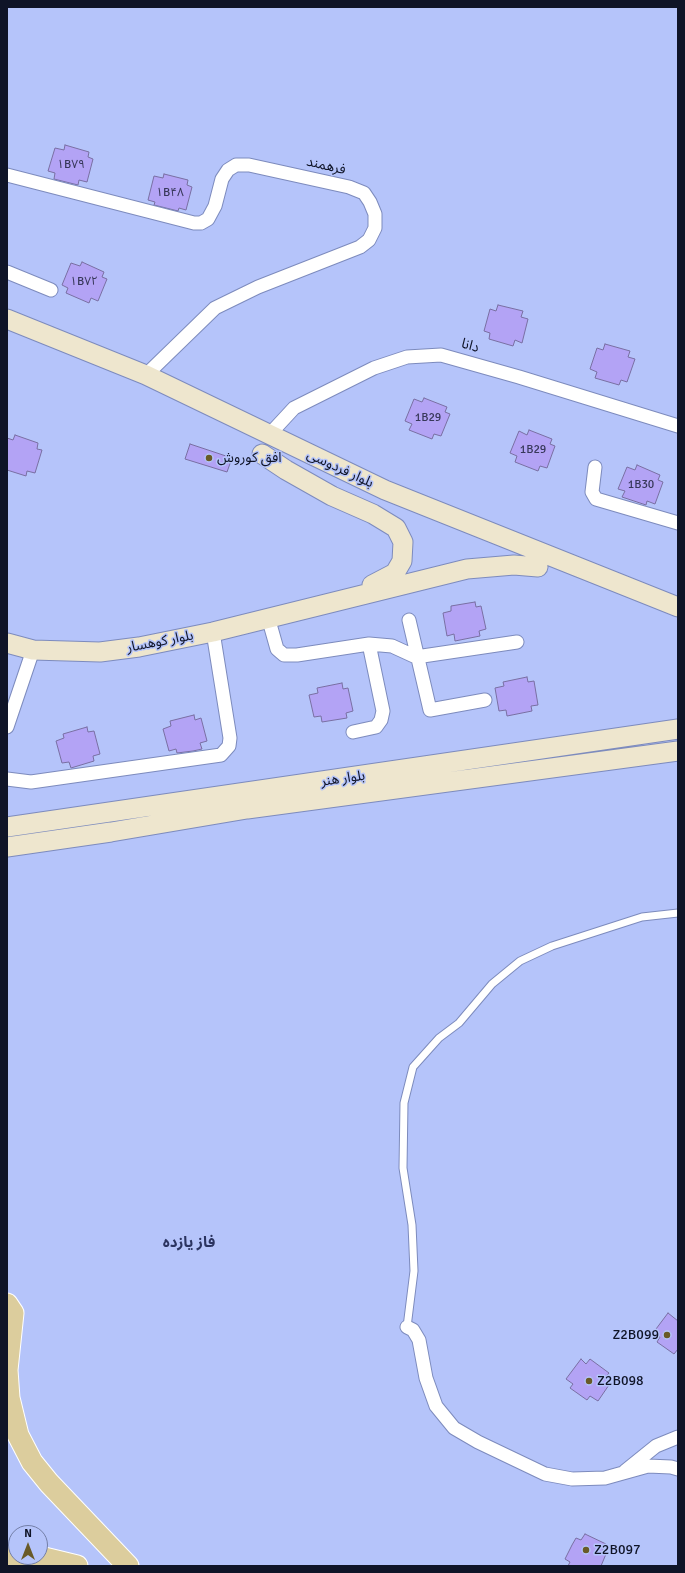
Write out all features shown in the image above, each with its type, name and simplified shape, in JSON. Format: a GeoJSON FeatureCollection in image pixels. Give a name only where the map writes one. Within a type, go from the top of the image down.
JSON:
{"type":"FeatureCollection","features":[{"type":"Feature","properties":{"kind":"main road"},"geometry":{"type":"LineString","coordinates":[[7,1304],[13,1313],[7,1370],[9,1398],[18,1435],[32,1462],[49,1483],[128,1566]]}},
{"type":"Feature","properties":{"kind":"main road"},"geometry":{"type":"LineString","coordinates":[[48,1559],[77,1566]]}},
{"type":"Feature","properties":{"kind":"street","name":"فرهمند"},"geometry":{"type":"LineString","coordinates":[[7,175],[194,223],[201,223],[208,219],[215,206],[222,179],[228,170],[236,165],[249,165],[349,187],[364,193],[370,202],[374,214],[374,228],[368,240],[360,247],[258,287],[215,308],[146,375]]}},
{"type":"Feature","properties":{"kind":"street"},"geometry":{"type":"LineString","coordinates":[[7,272],[51,290]]}},
{"type":"Feature","properties":{"kind":"street","name":"بلوار فردوسی"},"geometry":{"type":"LineString","coordinates":[[7,319],[146,375],[385,490],[678,607]]}},
{"type":"Feature","properties":{"kind":"street","name":"دانا"},"geometry":{"type":"LineString","coordinates":[[269,435],[294,408],[374,368],[407,357],[441,355],[519,376],[678,426]]}},
{"type":"Feature","properties":{"kind":"street"},"geometry":{"type":"LineString","coordinates":[[262,454],[286,470],[332,496],[373,514],[396,528],[403,542],[402,561],[395,573],[380,582],[310,607]]}},
{"type":"Feature","properties":{"kind":"street"},"geometry":{"type":"LineString","coordinates":[[595,467],[592,492],[596,499],[678,523]]}},
{"type":"Feature","properties":{"kind":"street"},"geometry":{"type":"LineString","coordinates":[[310,607],[467,569],[514,565],[538,567]]}},
{"type":"Feature","properties":{"kind":"street","name":"بلوار کوهسار"},"geometry":{"type":"LineString","coordinates":[[7,643],[33,650],[100,652],[139,647],[213,632],[310,607]]}},
{"type":"Feature","properties":{"kind":"street"},"geometry":{"type":"LineString","coordinates":[[268,617],[277,649],[284,655],[297,656],[369,644],[392,646],[416,657],[517,642]]}},
{"type":"Feature","properties":{"kind":"street"},"geometry":{"type":"LineString","coordinates":[[409,620],[416,657],[430,710],[484,700]]}},
{"type":"Feature","properties":{"kind":"street"},"geometry":{"type":"LineString","coordinates":[[7,780],[31,782],[221,755],[229,746],[230,738],[213,632]]}},
{"type":"Feature","properties":{"kind":"street"},"geometry":{"type":"LineString","coordinates":[[353,732],[376,727],[381,720],[383,711],[369,644]]}},
{"type":"Feature","properties":{"kind":"street"},"geometry":{"type":"LineString","coordinates":[[7,727],[33,650]]}},
{"type":"Feature","properties":{"kind":"street","name":"بلوار هنر"},"geometry":{"type":"LineString","coordinates":[[7,827],[678,729]]}},
{"type":"Feature","properties":{"kind":"street","name":"بلوار هنر"},"geometry":{"type":"LineString","coordinates":[[7,847],[111,832],[247,809],[678,751]]}},
{"type":"Feature","properties":{"kind":"street"},"geometry":{"type":"LineString","coordinates":[[407,1327],[413,1330],[419,1340],[426,1378],[436,1406],[454,1428],[485,1446],[545,1474],[572,1479],[604,1478],[648,1466],[678,1469]]}},
{"type":"Feature","properties":{"kind":"street"},"geometry":{"type":"LineString","coordinates":[[624,1472],[656,1446],[678,1437]]}},
{"type":"Feature","properties":{"kind":"lane"},"geometry":{"type":"LineString","coordinates":[[407,1327],[414,1271],[412,1225],[403,1168],[404,1110],[414,1068],[439,1038],[459,1023],[492,984],[520,961],[552,946],[642,917],[678,913]]}},
{"type":"Feature","properties":{"kind":"building"},"geometry":{"type":"Polygon","coordinates":[[[65,145],[89,152],[88,157],[93,159],[87,182],[79,180],[78,185],[54,179],[55,173],[48,171],[55,148],[64,150],[65,145]]]}},
{"type":"Feature","properties":{"kind":"building"},"geometry":{"type":"Polygon","coordinates":[[[164,174],[188,180],[187,185],[192,187],[186,210],[179,208],[178,211],[154,205],[155,202],[148,200],[154,176],[163,178],[164,174]]]}},
{"type":"Feature","properties":{"kind":"building"},"geometry":{"type":"Polygon","coordinates":[[[82,262],[104,272],[102,277],[107,279],[98,301],[91,298],[89,303],[66,293],[68,288],[62,285],[71,263],[80,266],[82,262]]]}},
{"type":"Feature","properties":{"kind":"building"},"geometry":{"type":"Polygon","coordinates":[[[498,305],[523,311],[521,317],[528,319],[522,343],[515,340],[513,346],[489,339],[490,333],[484,331],[490,309],[496,311],[498,305]]]}},
{"type":"Feature","properties":{"kind":"building"},"geometry":{"type":"Polygon","coordinates":[[[605,344],[630,351],[628,357],[635,359],[627,382],[621,380],[619,385],[595,378],[597,372],[590,369],[597,348],[603,350],[605,344]]]}},
{"type":"Feature","properties":{"kind":"building"},"geometry":{"type":"Polygon","coordinates":[[[424,398],[447,407],[445,412],[450,414],[441,436],[434,434],[432,439],[409,430],[412,424],[405,421],[414,399],[422,402],[424,398]]]}},
{"type":"Feature","properties":{"kind":"building"},"geometry":{"type":"Polygon","coordinates":[[[529,430],[552,439],[550,444],[555,446],[547,468],[540,466],[538,471],[515,462],[517,456],[510,453],[519,431],[527,435],[529,430]]]}},
{"type":"Feature","properties":{"kind":"building"},"geometry":{"type":"Polygon","coordinates":[[[15,435],[38,443],[37,449],[42,450],[35,473],[27,471],[26,476],[7,470],[7,438],[13,440],[15,435]]]}},
{"type":"Feature","properties":{"kind":"building","name":"افق کوروش"},"geometry":{"type":"Polygon","coordinates":[[[190,444],[232,458],[227,472],[185,459],[190,444]]]}},
{"type":"Feature","properties":{"kind":"building"},"geometry":{"type":"Polygon","coordinates":[[[637,465],[660,475],[658,480],[663,482],[655,504],[647,501],[646,505],[622,497],[625,491],[618,489],[627,467],[635,470],[637,465]]]}},
{"type":"Feature","properties":{"kind":"building"},"geometry":{"type":"Polygon","coordinates":[[[475,602],[476,607],[481,606],[486,629],[479,631],[480,636],[455,641],[454,634],[447,636],[443,613],[451,611],[451,606],[475,602]]]}},
{"type":"Feature","properties":{"kind":"building"},"geometry":{"type":"Polygon","coordinates":[[[527,677],[528,682],[534,681],[538,705],[531,706],[532,711],[507,716],[506,710],[499,711],[495,688],[504,686],[503,682],[527,677]]]}},
{"type":"Feature","properties":{"kind":"building"},"geometry":{"type":"Polygon","coordinates":[[[342,683],[343,689],[348,688],[353,711],[346,713],[347,718],[322,722],[321,716],[314,717],[309,695],[318,693],[317,688],[342,683]]]}},
{"type":"Feature","properties":{"kind":"building"},"geometry":{"type":"Polygon","coordinates":[[[194,715],[195,720],[201,718],[207,741],[200,743],[202,749],[177,753],[176,749],[169,751],[163,729],[171,726],[170,721],[194,715]]]}},
{"type":"Feature","properties":{"kind":"building"},"geometry":{"type":"Polygon","coordinates":[[[87,727],[88,732],[94,731],[100,754],[93,756],[94,761],[71,768],[69,762],[62,763],[56,741],[64,738],[63,734],[87,727]]]}},
{"type":"Feature","properties":{"kind":"building","name":"Z2B099"},"geometry":{"type":"Polygon","coordinates":[[[668,1313],[678,1321],[678,1349],[674,1354],[657,1342],[660,1337],[653,1333],[668,1313]]]}},
{"type":"Feature","properties":{"kind":"building","name":"Z2B098"},"geometry":{"type":"Polygon","coordinates":[[[581,1359],[586,1364],[590,1359],[609,1373],[605,1378],[611,1382],[598,1401],[590,1396],[587,1400],[570,1388],[573,1384],[566,1379],[581,1359]]]}},
{"type":"Feature","properties":{"kind":"building","name":"Z2B097"},"geometry":{"type":"Polygon","coordinates":[[[585,1534],[606,1544],[602,1552],[606,1554],[601,1566],[568,1566],[570,1562],[565,1559],[572,1545],[576,1538],[581,1540],[585,1534]]]}},
{"type":"Feature","properties":{"kind":"place","name":"افق کوروش"},"geometry":{"type":"Point","coordinates":[209,458]}},
{"type":"Feature","properties":{"kind":"place","name":"Z2B099"},"geometry":{"type":"Point","coordinates":[667,1335]}},
{"type":"Feature","properties":{"kind":"place","name":"Z2B098"},"geometry":{"type":"Point","coordinates":[589,1381]}},
{"type":"Feature","properties":{"kind":"place","name":"Z2B097"},"geometry":{"type":"Point","coordinates":[586,1550]}},
{"type":"Feature","properties":{"kind":"district","name":"فاز یازده"},"geometry":{"type":"Point","coordinates":[189,1243]}}]}
